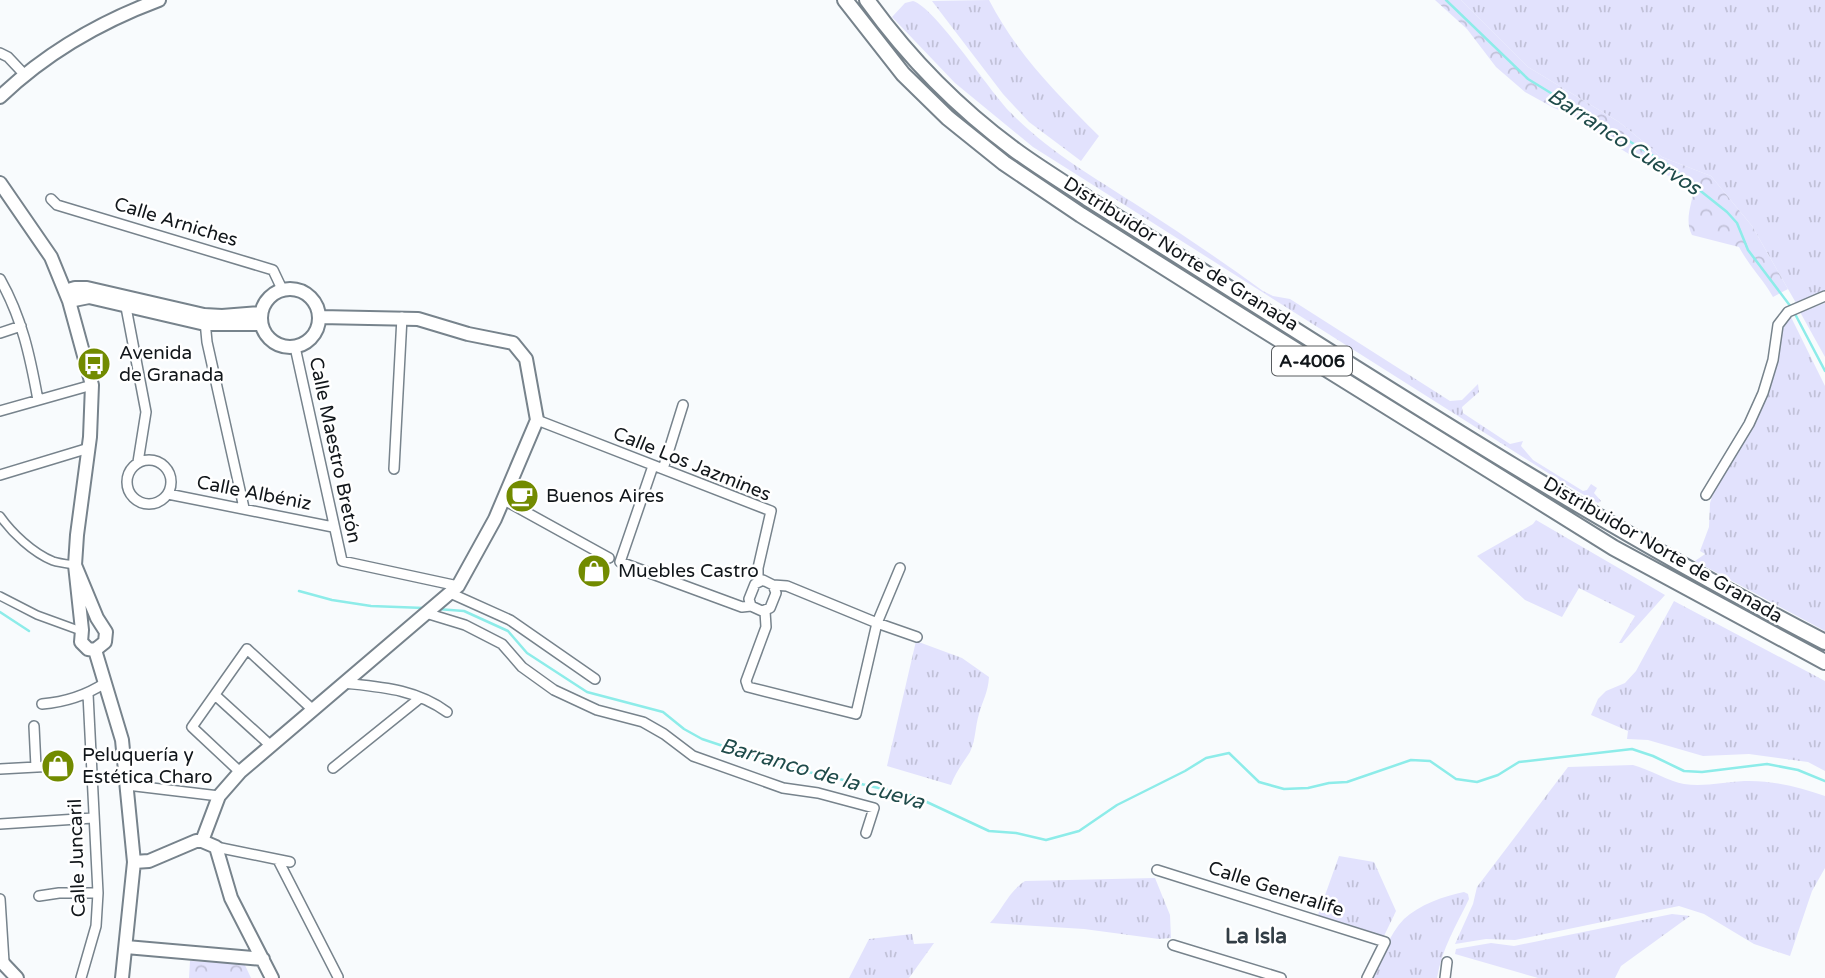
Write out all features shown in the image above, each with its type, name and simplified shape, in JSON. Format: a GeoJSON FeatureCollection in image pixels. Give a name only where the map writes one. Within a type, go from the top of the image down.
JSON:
{"type":"FeatureCollection","features":[{"type":"Feature","properties":{"kind":"main road","name":"Distribuidor Norte de Granada"},"geometry":{"type":"LineString","coordinates":[[845,0],[903,74],[948,118],[1004,163],[1081,215],[1614,548],[1825,662]]}},
{"type":"Feature","properties":{"kind":"main road","name":"Distribuidor Norte de Granada"},"geometry":{"type":"LineString","coordinates":[[867,0],[921,67],[962,107],[1015,150],[1121,220],[1620,531],[1720,588],[1825,642]]}},
{"type":"Feature","properties":{"kind":"street"},"geometry":{"type":"LineString","coordinates":[[0,97],[23,74],[74,40],[159,0]]}},
{"type":"Feature","properties":{"kind":"street"},"geometry":{"type":"LineString","coordinates":[[0,53],[8,57],[23,74]]}},
{"type":"Feature","properties":{"kind":"street"},"geometry":{"type":"LineString","coordinates":[[0,183],[51,257],[67,296],[92,385],[89,448],[75,565],[81,642],[83,646],[95,650],[102,648],[106,632],[75,565]]}},
{"type":"Feature","properties":{"kind":"street","name":"Calle Arniches"},"geometry":{"type":"LineString","coordinates":[[51,199],[57,205],[274,270],[282,289]]}},
{"type":"Feature","properties":{"kind":"street"},"geometry":{"type":"LineString","coordinates":[[0,279],[28,346],[38,400]]}},
{"type":"Feature","properties":{"kind":"street"},"geometry":{"type":"LineString","coordinates":[[293,288],[312,298],[320,317],[315,334],[309,341],[295,347],[276,344],[264,332],[261,318],[265,302],[272,294],[293,288]]}},
{"type":"Feature","properties":{"kind":"street"},"geometry":{"type":"LineString","coordinates":[[67,296],[126,302],[205,319],[261,318]]}},
{"type":"Feature","properties":{"kind":"street"},"geometry":{"type":"LineString","coordinates":[[1706,495],[1749,424],[1763,393],[1773,360],[1778,325],[1793,310],[1825,296]]}},
{"type":"Feature","properties":{"kind":"street"},"geometry":{"type":"LineString","coordinates":[[126,302],[146,412],[138,462]]}},
{"type":"Feature","properties":{"kind":"street"},"geometry":{"type":"LineString","coordinates":[[202,841],[219,796],[240,772],[454,590],[504,500],[537,421],[526,359],[517,346],[508,341],[468,334],[418,319],[320,317]]}},
{"type":"Feature","properties":{"kind":"street"},"geometry":{"type":"LineString","coordinates":[[394,469],[402,317]]}},
{"type":"Feature","properties":{"kind":"street"},"geometry":{"type":"LineString","coordinates":[[205,319],[244,508]]}},
{"type":"Feature","properties":{"kind":"street"},"geometry":{"type":"LineString","coordinates":[[0,333],[21,326]]}},
{"type":"Feature","properties":{"kind":"street","name":"Calle Maestro Bretón"},"geometry":{"type":"LineString","coordinates":[[295,347],[342,561],[454,590]]}},
{"type":"Feature","properties":{"kind":"street"},"geometry":{"type":"LineString","coordinates":[[0,411],[92,385]]}},
{"type":"Feature","properties":{"kind":"street"},"geometry":{"type":"LineString","coordinates":[[663,469],[683,405]]}},
{"type":"Feature","properties":{"kind":"street","name":"Calle Los Jazmines"},"geometry":{"type":"LineString","coordinates":[[537,421],[771,511],[758,568],[758,581]]}},
{"type":"Feature","properties":{"kind":"street"},"geometry":{"type":"LineString","coordinates":[[0,475],[89,448]]}},
{"type":"Feature","properties":{"kind":"street"},"geometry":{"type":"LineString","coordinates":[[153,459],[166,466],[172,480],[168,494],[157,503],[142,503],[131,494],[127,480],[132,467],[138,462],[153,459]]}},
{"type":"Feature","properties":{"kind":"street"},"geometry":{"type":"LineString","coordinates":[[653,466],[620,562],[741,607],[751,606],[765,611]]}},
{"type":"Feature","properties":{"kind":"street","name":"Calle Albéniz"},"geometry":{"type":"LineString","coordinates":[[168,494],[333,527]]}},
{"type":"Feature","properties":{"kind":"street"},"geometry":{"type":"LineString","coordinates":[[504,500],[609,558]]}},
{"type":"Feature","properties":{"kind":"street"},"geometry":{"type":"LineString","coordinates":[[0,516],[17,536],[52,561],[75,565]]}},
{"type":"Feature","properties":{"kind":"street"},"geometry":{"type":"LineString","coordinates":[[765,611],[766,627],[746,681],[748,687],[856,714],[877,623],[900,568]]}},
{"type":"Feature","properties":{"kind":"street"},"geometry":{"type":"LineString","coordinates":[[751,606],[749,597],[758,581],[766,581],[773,585],[787,586],[917,637]]}},
{"type":"Feature","properties":{"kind":"street"},"geometry":{"type":"LineString","coordinates":[[765,611],[776,596],[773,585]]}},
{"type":"Feature","properties":{"kind":"street"},"geometry":{"type":"LineString","coordinates":[[454,590],[510,620],[596,679]]}},
{"type":"Feature","properties":{"kind":"street"},"geometry":{"type":"LineString","coordinates":[[0,596],[37,615],[81,630]]}},
{"type":"Feature","properties":{"kind":"street"},"geometry":{"type":"LineString","coordinates":[[429,614],[465,625],[502,644],[522,667],[554,690],[597,709],[643,722],[693,756],[783,788],[818,793],[874,808],[866,833]]}},
{"type":"Feature","properties":{"kind":"street"},"geometry":{"type":"LineString","coordinates":[[81,630],[88,624],[101,626]]}},
{"type":"Feature","properties":{"kind":"street"},"geometry":{"type":"LineString","coordinates":[[240,772],[192,727],[247,649],[312,709]]}},
{"type":"Feature","properties":{"kind":"street"},"geometry":{"type":"LineString","coordinates":[[95,650],[122,740],[134,862],[122,978]]}},
{"type":"Feature","properties":{"kind":"street"},"geometry":{"type":"LineString","coordinates":[[42,704],[61,703],[88,694],[105,683]]}},
{"type":"Feature","properties":{"kind":"street"},"geometry":{"type":"LineString","coordinates":[[344,683],[399,689],[433,702],[447,712]]}},
{"type":"Feature","properties":{"kind":"street","name":"Calle Juncaril"},"geometry":{"type":"LineString","coordinates":[[81,978],[96,926],[98,893],[88,694]]}},
{"type":"Feature","properties":{"kind":"street"},"geometry":{"type":"LineString","coordinates":[[215,695],[270,745]]}},
{"type":"Feature","properties":{"kind":"street"},"geometry":{"type":"LineString","coordinates":[[333,768],[420,698]]}},
{"type":"Feature","properties":{"kind":"street"},"geometry":{"type":"LineString","coordinates":[[34,726],[36,767]]}},
{"type":"Feature","properties":{"kind":"street"},"geometry":{"type":"LineString","coordinates":[[0,769],[55,766]]}},
{"type":"Feature","properties":{"kind":"street"},"geometry":{"type":"LineString","coordinates":[[127,785],[219,796]]}},
{"type":"Feature","properties":{"kind":"street"},"geometry":{"type":"LineString","coordinates":[[0,824],[93,818]]}},
{"type":"Feature","properties":{"kind":"street"},"geometry":{"type":"LineString","coordinates":[[134,862],[149,861],[202,841],[216,847],[290,862]]}},
{"type":"Feature","properties":{"kind":"street"},"geometry":{"type":"LineString","coordinates":[[216,847],[231,898],[272,978]]}},
{"type":"Feature","properties":{"kind":"street"},"geometry":{"type":"LineString","coordinates":[[278,860],[338,977]]}},
{"type":"Feature","properties":{"kind":"street","name":"Calle Generalife"},"geometry":{"type":"LineString","coordinates":[[1157,870],[1385,942],[1367,978]]}},
{"type":"Feature","properties":{"kind":"street"},"geometry":{"type":"LineString","coordinates":[[39,897],[59,893],[98,893]]}},
{"type":"Feature","properties":{"kind":"street"},"geometry":{"type":"LineString","coordinates":[[0,899],[2,961],[17,978]]}},
{"type":"Feature","properties":{"kind":"street"},"geometry":{"type":"LineString","coordinates":[[1173,945],[1281,978]]}},
{"type":"Feature","properties":{"kind":"street"},"geometry":{"type":"LineString","coordinates":[[126,947],[262,959]]}},
{"type":"Feature","properties":{"kind":"street"},"geometry":{"type":"LineString","coordinates":[[1445,978],[1447,962]]}},
{"type":"Feature","properties":{"kind":"green space"},"geometry":{"type":"Polygon","coordinates":[[[989,0],[1025,56],[1099,136],[1081,161],[1029,122],[1003,94],[932,1],[989,0]]]}},
{"type":"Feature","properties":{"kind":"green space"},"geometry":{"type":"Polygon","coordinates":[[[1435,0],[1461,0],[1528,67],[1619,122],[1662,157],[1711,176],[1752,226],[1788,289],[1773,297],[1739,247],[1692,235],[1689,218],[1694,188],[1650,167],[1616,146],[1583,120],[1525,92],[1496,67],[1467,29],[1435,0]]]}},
{"type":"Feature","properties":{"kind":"green space"},"geometry":{"type":"Polygon","coordinates":[[[1461,0],[1825,0],[1825,292],[1796,303],[1752,226],[1711,176],[1662,157],[1619,122],[1528,67],[1461,0]]]}},
{"type":"Feature","properties":{"kind":"green space"},"geometry":{"type":"Polygon","coordinates":[[[913,1],[923,7],[948,33],[1011,113],[1056,152],[1263,291],[1290,299],[1450,401],[1462,400],[1478,384],[1479,392],[1462,407],[1463,413],[1510,444],[1523,441],[1521,446],[1533,460],[1583,491],[1591,484],[1597,488],[1594,493],[1601,501],[1598,503],[1567,485],[1033,147],[955,83],[892,17],[905,3],[913,1]]]}},
{"type":"Feature","properties":{"kind":"green space"},"geometry":{"type":"Polygon","coordinates":[[[1825,303],[1825,357],[1800,312],[1825,303]]]}},
{"type":"Feature","properties":{"kind":"green space"},"geometry":{"type":"Polygon","coordinates":[[[1790,315],[1825,386],[1825,631],[1695,561],[1705,554],[1700,551],[1709,527],[1710,503],[1716,485],[1769,393],[1777,364],[1780,333],[1790,315]]]}},
{"type":"Feature","properties":{"kind":"green space"},"geometry":{"type":"Polygon","coordinates":[[[1536,520],[1665,595],[1622,643],[1619,643],[1635,616],[1579,588],[1562,617],[1525,600],[1477,556],[1536,520]]]}},
{"type":"Feature","properties":{"kind":"green space"},"geometry":{"type":"Polygon","coordinates":[[[1674,601],[1825,681],[1825,771],[1808,762],[1749,754],[1703,756],[1648,740],[1627,739],[1628,731],[1591,715],[1598,699],[1606,691],[1625,683],[1636,671],[1674,601]]]}},
{"type":"Feature","properties":{"kind":"green space"},"geometry":{"type":"Polygon","coordinates":[[[916,641],[962,658],[989,677],[972,747],[951,785],[887,766],[916,641]]]}},
{"type":"Feature","properties":{"kind":"green space"},"geometry":{"type":"Polygon","coordinates":[[[1633,765],[1684,784],[1765,782],[1825,796],[1825,868],[1812,891],[1790,956],[1754,944],[1704,914],[1679,906],[1515,940],[1486,939],[1455,944],[1473,904],[1477,887],[1568,767],[1633,765]]]}},
{"type":"Feature","properties":{"kind":"green space"},"geometry":{"type":"Polygon","coordinates":[[[1339,856],[1374,862],[1396,911],[1384,936],[1318,915],[1339,856]]]}},
{"type":"Feature","properties":{"kind":"green space"},"geometry":{"type":"Polygon","coordinates":[[[1155,878],[1170,915],[1171,938],[990,923],[1014,890],[1025,881],[1155,878]]]}},
{"type":"Feature","properties":{"kind":"green space"},"geometry":{"type":"Polygon","coordinates":[[[1464,892],[1469,899],[1446,947],[1437,978],[1373,978],[1390,939],[1404,919],[1432,902],[1464,892]]]}},
{"type":"Feature","properties":{"kind":"green space"},"geometry":{"type":"Polygon","coordinates":[[[1672,914],[1690,916],[1621,966],[1615,978],[1538,978],[1455,954],[1456,949],[1491,943],[1514,946],[1672,914]]]}},
{"type":"Feature","properties":{"kind":"green space"},"geometry":{"type":"Polygon","coordinates":[[[912,934],[914,944],[934,943],[909,978],[849,978],[869,939],[912,934]]]}},
{"type":"Feature","properties":{"kind":"green space"},"geometry":{"type":"Polygon","coordinates":[[[190,961],[244,963],[251,978],[189,978],[190,961]]]}},
{"type":"Feature","properties":{"kind":"waterway","name":"Barranco Cuervos"},"geometry":{"type":"LineString","coordinates":[[1446,0],[1528,79],[1668,165],[1727,212],[1737,223],[1748,250],[1791,307]]}},
{"type":"Feature","properties":{"kind":"waterway","name":"Barranco Cuervos"},"geometry":{"type":"LineString","coordinates":[[1794,312],[1825,371]]}},
{"type":"Feature","properties":{"kind":"waterway","name":"Barranco de la Cueva"},"geometry":{"type":"LineString","coordinates":[[299,591],[371,606],[424,608]]}},
{"type":"Feature","properties":{"kind":"waterway","name":"Barranco de la Cueva"},"geometry":{"type":"LineString","coordinates":[[437,609],[464,611],[508,631],[527,653],[587,692],[663,712],[702,739],[786,767],[914,796],[989,831],[1016,833],[1046,840],[1079,831],[1117,805],[1206,758],[1229,753],[1259,782],[1284,789],[1347,782],[1411,760],[1430,761],[1456,779],[1477,782],[1498,775],[1519,762],[1632,749],[1684,771],[1702,772],[1767,764],[1798,770],[1825,781]]}},
{"type":"Feature","properties":{"kind":"waterway","name":"Barranco de la Cueva"},"geometry":{"type":"LineString","coordinates":[[0,612],[29,631]]}},
{"type":"Feature","properties":{"kind":"place","name":"Avenida de Granada"},"geometry":{"type":"Point","coordinates":[94,364]}},
{"type":"Feature","properties":{"kind":"place","name":"Buenos Aires"},"geometry":{"type":"Point","coordinates":[522,496]}},
{"type":"Feature","properties":{"kind":"place","name":"Muebles Castro"},"geometry":{"type":"Point","coordinates":[594,571]}},
{"type":"Feature","properties":{"kind":"place","name":"Peluquería y Estética Charo"},"geometry":{"type":"Point","coordinates":[58,766]}},
{"type":"Feature","properties":{"kind":"district","name":"La Isla"},"geometry":{"type":"Point","coordinates":[1256,936]}}]}
